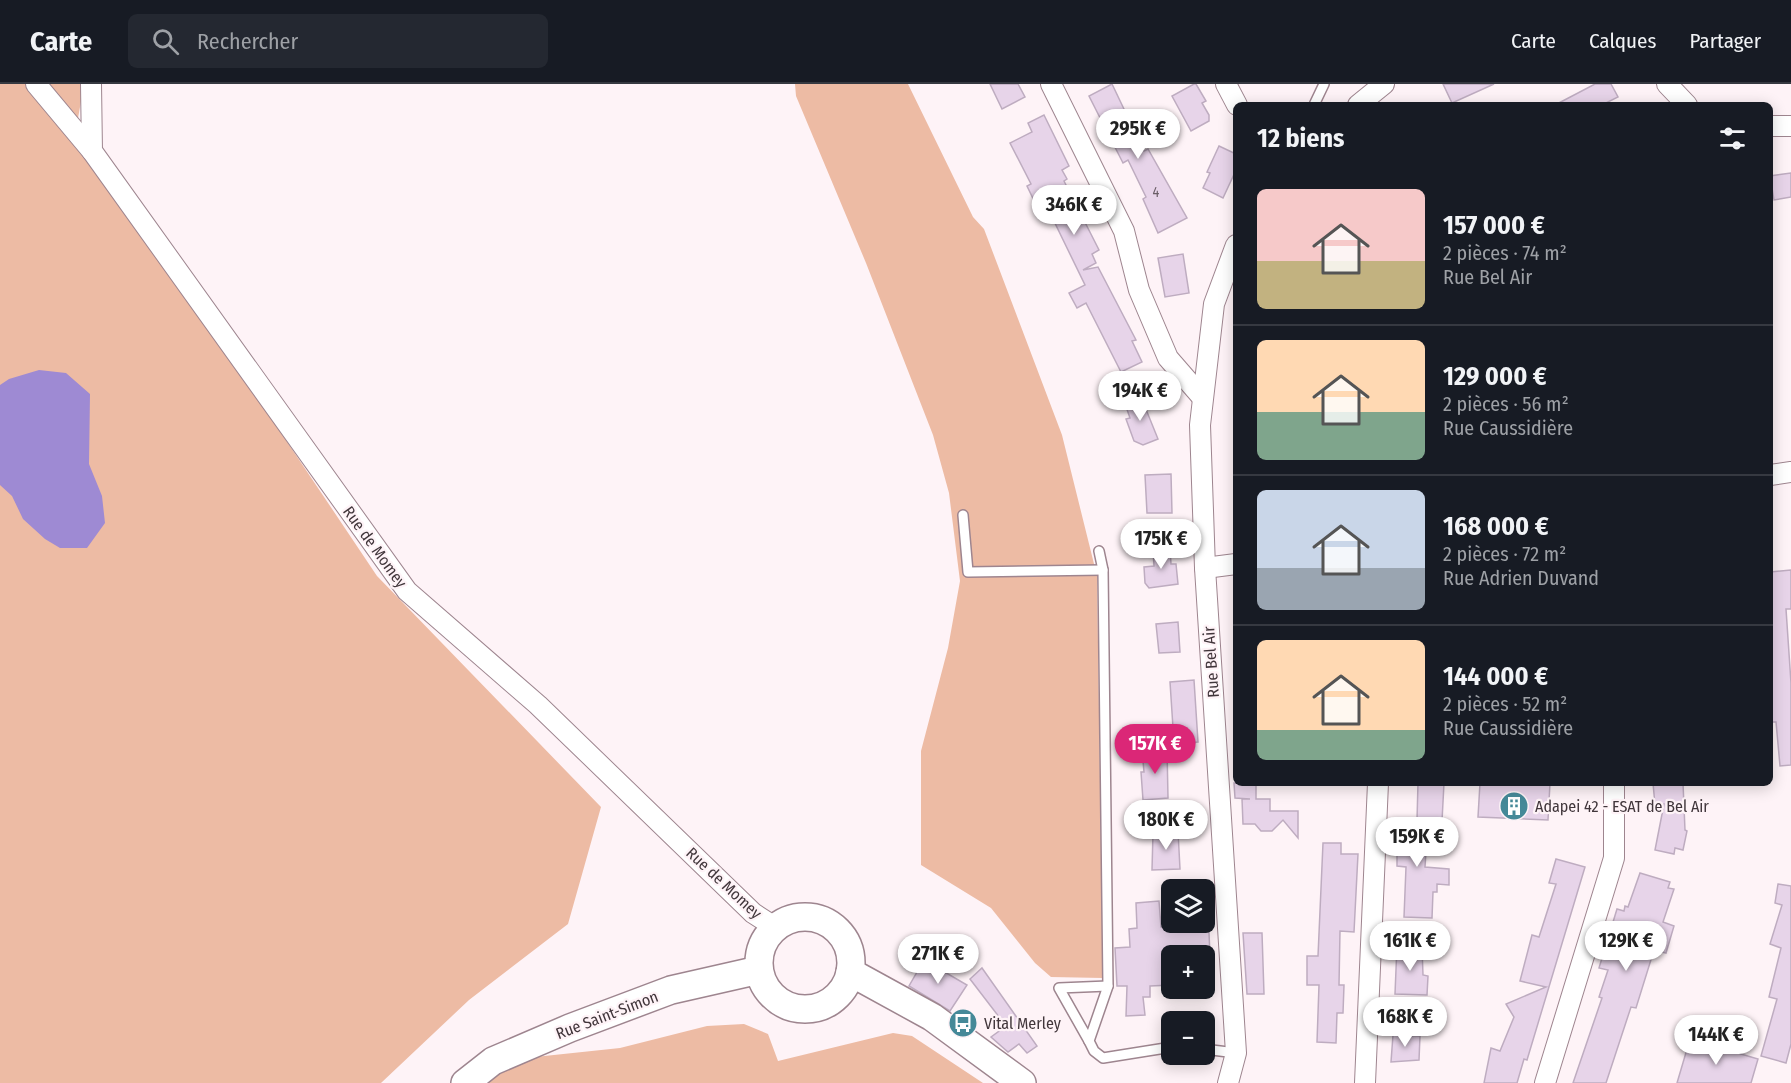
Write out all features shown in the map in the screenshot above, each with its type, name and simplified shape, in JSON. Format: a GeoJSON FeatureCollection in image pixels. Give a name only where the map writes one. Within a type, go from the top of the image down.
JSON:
{"type":"FeatureCollection","features":[{"type":"Feature","properties":{"kind":"street","name":"Rue de Momey"},"geometry":{"type":"LineString","coordinates":[[36,84],[92,151],[407,591],[538,705],[753,913],[776,928]]}},
{"type":"Feature","properties":{"kind":"street"},"geometry":{"type":"LineString","coordinates":[[91,84],[92,151]]}},
{"type":"Feature","properties":{"kind":"street"},"geometry":{"type":"LineString","coordinates":[[1052,84],[1124,231],[1140,290],[1168,358],[1201,396]]}},
{"type":"Feature","properties":{"kind":"street"},"geometry":{"type":"LineString","coordinates":[[1226,84],[1235,102]]}},
{"type":"Feature","properties":{"kind":"street"},"geometry":{"type":"LineString","coordinates":[[1362,102],[1384,84]]}},
{"type":"Feature","properties":{"kind":"street"},"geometry":{"type":"LineString","coordinates":[[1667,84],[1684,102]]}},
{"type":"Feature","properties":{"kind":"street"},"geometry":{"type":"LineString","coordinates":[[1773,126],[1791,126]]}},
{"type":"Feature","properties":{"kind":"street","name":"Rue Bel Air"},"geometry":{"type":"LineString","coordinates":[[1228,1083],[1236,1053],[1205,568],[1201,396],[1214,304],[1233,253]]}},
{"type":"Feature","properties":{"kind":"street"},"geometry":{"type":"LineString","coordinates":[[1773,475],[1791,472]]}},
{"type":"Feature","properties":{"kind":"street"},"geometry":{"type":"LineString","coordinates":[[1205,568],[1233,564]]}},
{"type":"Feature","properties":{"kind":"street"},"geometry":{"type":"LineString","coordinates":[[1365,1083],[1378,786]]}},
{"type":"Feature","properties":{"kind":"street"},"geometry":{"type":"LineString","coordinates":[[1545,1083],[1614,858],[1614,786]]}},
{"type":"Feature","properties":{"kind":"street"},"geometry":{"type":"LineString","coordinates":[[802,917],[823,921],[842,935],[850,952],[850,972],[840,994],[824,1006],[806,1010],[785,1005],[772,995],[759,970],[760,955],[765,940],[776,928],[802,917]]}},
{"type":"Feature","properties":{"kind":"street","name":"Rue Saint-Simon"},"geometry":{"type":"LineString","coordinates":[[465,1083],[494,1061],[570,1028],[672,990],[759,970]]}},
{"type":"Feature","properties":{"kind":"street"},"geometry":{"type":"LineString","coordinates":[[850,972],[932,1017],[1022,1083]]}},
{"type":"Feature","properties":{"kind":"lane"},"geometry":{"type":"LineString","coordinates":[[1315,102],[1324,84]]}},
{"type":"Feature","properties":{"kind":"lane"},"geometry":{"type":"LineString","coordinates":[[963,515],[968,572],[1103,570]]}},
{"type":"Feature","properties":{"kind":"lane"},"geometry":{"type":"LineString","coordinates":[[1089,1041],[1108,986],[1103,570],[1099,552]]}},
{"type":"Feature","properties":{"kind":"lane"},"geometry":{"type":"LineString","coordinates":[[1108,986],[1059,988],[1094,1051],[1103,1058],[1161,1049]]}},
{"type":"Feature","properties":{"kind":"lane"},"geometry":{"type":"LineString","coordinates":[[1215,1050],[1236,1053]]}},
{"type":"Feature","properties":{"kind":"shaded area"},"geometry":{"type":"Polygon","coordinates":[[[0,84],[31,84],[92,151],[377,576],[601,807],[568,924],[469,1000],[381,1083],[0,1083],[0,84]]]}},
{"type":"Feature","properties":{"kind":"shaded area"},"geometry":{"type":"Polygon","coordinates":[[[39,84],[84,84],[77,124],[39,84]]]}},
{"type":"Feature","properties":{"kind":"shaded area"},"geometry":{"type":"Polygon","coordinates":[[[795,84],[908,84],[973,217],[984,229],[1062,435],[1097,576],[1103,978],[1051,977],[1035,963],[991,908],[921,865],[921,751],[948,648],[960,581],[949,493],[933,435],[866,263],[796,96],[795,84]]]}},
{"type":"Feature","properties":{"kind":"shaded area"},"geometry":{"type":"Polygon","coordinates":[[[39,370],[66,373],[90,394],[89,464],[102,496],[105,523],[87,548],[60,548],[45,539],[23,519],[12,496],[0,485],[0,385],[9,379],[39,370]]]}},
{"type":"Feature","properties":{"kind":"shaded area"},"geometry":{"type":"Polygon","coordinates":[[[744,1024],[768,1034],[778,1061],[893,1033],[912,1036],[983,1083],[465,1083],[535,1057],[620,1048],[707,1026],[744,1024]]]}},
{"type":"Feature","properties":{"kind":"building"},"geometry":{"type":"Polygon","coordinates":[[[990,84],[1018,84],[1025,97],[1002,109],[990,84]]]}},
{"type":"Feature","properties":{"kind":"building"},"geometry":{"type":"Polygon","coordinates":[[[1112,84],[1144,151],[1148,149],[1187,218],[1158,233],[1143,199],[1146,197],[1128,160],[1123,163],[1089,96],[1112,84]]]}},
{"type":"Feature","properties":{"kind":"building"},"geometry":{"type":"Polygon","coordinates":[[[1194,84],[1206,101],[1202,103],[1209,115],[1209,121],[1191,131],[1172,96],[1194,84]]]}},
{"type":"Feature","properties":{"kind":"building"},"geometry":{"type":"Polygon","coordinates":[[[1443,84],[1494,84],[1454,102],[1452,102],[1443,84]]]}},
{"type":"Feature","properties":{"kind":"building"},"geometry":{"type":"Polygon","coordinates":[[[1595,84],[1611,84],[1618,97],[1608,102],[1561,102],[1595,84]]]}},
{"type":"Feature","properties":{"kind":"building"},"geometry":{"type":"Polygon","coordinates":[[[1044,115],[1069,166],[1062,170],[1067,179],[1064,181],[1099,250],[1092,254],[1096,263],[1083,270],[1098,267],[1136,340],[1132,341],[1142,362],[1121,372],[1086,303],[1077,308],[1069,293],[1085,285],[1050,213],[1042,217],[1027,186],[1031,184],[1010,143],[1032,132],[1028,123],[1044,115]]]}},
{"type":"Feature","properties":{"kind":"building"},"geometry":{"type":"Polygon","coordinates":[[[1219,146],[1233,153],[1233,176],[1223,198],[1203,188],[1210,173],[1207,172],[1219,146]]]}},
{"type":"Feature","properties":{"kind":"building"},"geometry":{"type":"Polygon","coordinates":[[[1791,173],[1791,197],[1774,200],[1773,176],[1791,173]]]}},
{"type":"Feature","properties":{"kind":"building"},"geometry":{"type":"Polygon","coordinates":[[[1183,254],[1189,293],[1165,297],[1158,258],[1183,254]]]}},
{"type":"Feature","properties":{"kind":"building"},"geometry":{"type":"Polygon","coordinates":[[[1141,397],[1158,439],[1143,445],[1134,441],[1126,419],[1130,418],[1124,401],[1141,397]]]}},
{"type":"Feature","properties":{"kind":"building"},"geometry":{"type":"Polygon","coordinates":[[[1171,474],[1172,513],[1147,513],[1145,475],[1171,474]]]}},
{"type":"Feature","properties":{"kind":"building"},"geometry":{"type":"Polygon","coordinates":[[[1170,548],[1171,564],[1176,564],[1178,584],[1149,588],[1145,583],[1144,567],[1154,566],[1153,549],[1170,548]]]}},
{"type":"Feature","properties":{"kind":"building"},"geometry":{"type":"Polygon","coordinates":[[[1791,570],[1791,609],[1786,609],[1791,683],[1791,765],[1780,766],[1776,722],[1773,722],[1773,572],[1791,570]]]}},
{"type":"Feature","properties":{"kind":"building"},"geometry":{"type":"Polygon","coordinates":[[[1178,622],[1180,652],[1159,653],[1156,624],[1178,622]]]}},
{"type":"Feature","properties":{"kind":"building"},"geometry":{"type":"Polygon","coordinates":[[[1194,680],[1198,742],[1174,743],[1170,682],[1194,680]]]}},
{"type":"Feature","properties":{"kind":"building"},"geometry":{"type":"Polygon","coordinates":[[[1167,748],[1168,798],[1143,800],[1141,772],[1144,772],[1143,761],[1146,761],[1145,749],[1167,748]]]}},
{"type":"Feature","properties":{"kind":"building"},"geometry":{"type":"Polygon","coordinates":[[[1234,786],[1256,786],[1256,799],[1270,799],[1270,811],[1298,811],[1298,838],[1283,820],[1272,831],[1261,831],[1255,824],[1243,824],[1242,799],[1250,799],[1235,798],[1234,786]]]}},
{"type":"Feature","properties":{"kind":"building"},"geometry":{"type":"Polygon","coordinates":[[[1418,786],[1444,786],[1442,821],[1417,820],[1418,786]]]}},
{"type":"Feature","properties":{"kind":"building","name":"Adapei 42 - ESAT de Bel Air"},"geometry":{"type":"Polygon","coordinates":[[[1480,786],[1550,786],[1548,820],[1478,817],[1480,786]]]}},
{"type":"Feature","properties":{"kind":"building"},"geometry":{"type":"Polygon","coordinates":[[[1653,786],[1683,786],[1685,830],[1687,831],[1683,850],[1675,848],[1674,854],[1655,850],[1664,804],[1655,805],[1653,786]]]}},
{"type":"Feature","properties":{"kind":"building"},"geometry":{"type":"Polygon","coordinates":[[[1393,820],[1428,822],[1425,867],[1449,869],[1449,885],[1437,884],[1437,892],[1433,892],[1432,918],[1404,917],[1406,867],[1397,866],[1397,854],[1392,854],[1393,820]]]}},
{"type":"Feature","properties":{"kind":"building"},"geometry":{"type":"Polygon","coordinates":[[[1178,831],[1180,869],[1152,870],[1153,833],[1178,831]]]}},
{"type":"Feature","properties":{"kind":"building"},"geometry":{"type":"Polygon","coordinates":[[[1323,843],[1341,843],[1341,854],[1358,854],[1354,932],[1340,931],[1339,985],[1344,985],[1343,1013],[1337,1013],[1336,1043],[1317,1042],[1319,985],[1307,985],[1307,956],[1318,956],[1323,843]]]}},
{"type":"Feature","properties":{"kind":"building"},"geometry":{"type":"Polygon","coordinates":[[[1556,859],[1585,867],[1527,1060],[1524,1059],[1517,1083],[1484,1083],[1491,1048],[1500,1051],[1514,1017],[1506,1004],[1546,987],[1520,981],[1532,935],[1539,937],[1556,884],[1549,883],[1556,859]]]}},
{"type":"Feature","properties":{"kind":"building"},"geometry":{"type":"Polygon","coordinates":[[[1640,873],[1670,882],[1668,888],[1674,889],[1663,922],[1674,926],[1666,953],[1654,950],[1636,1008],[1631,1007],[1606,1083],[1573,1083],[1602,998],[1599,997],[1608,970],[1599,968],[1617,909],[1624,911],[1625,906],[1628,907],[1640,873]]]}},
{"type":"Feature","properties":{"kind":"building"},"geometry":{"type":"Polygon","coordinates":[[[1778,884],[1791,886],[1791,1044],[1786,1063],[1761,1056],[1777,999],[1769,997],[1781,948],[1770,944],[1782,905],[1775,903],[1778,884]]]}},
{"type":"Feature","properties":{"kind":"building"},"geometry":{"type":"Polygon","coordinates":[[[1159,901],[1161,933],[1209,933],[1210,945],[1161,945],[1161,986],[1150,986],[1150,997],[1143,997],[1145,1015],[1126,1016],[1127,986],[1117,986],[1115,948],[1130,947],[1129,929],[1137,928],[1136,903],[1159,901]]]}},
{"type":"Feature","properties":{"kind":"building"},"geometry":{"type":"Polygon","coordinates":[[[1243,933],[1262,933],[1264,994],[1247,994],[1243,933]]]}},
{"type":"Feature","properties":{"kind":"building"},"geometry":{"type":"Polygon","coordinates":[[[1397,945],[1422,947],[1423,975],[1428,976],[1427,995],[1395,994],[1397,945]]]}},
{"type":"Feature","properties":{"kind":"building"},"geometry":{"type":"Polygon","coordinates":[[[924,960],[967,985],[950,1011],[909,986],[924,960]]]}},
{"type":"Feature","properties":{"kind":"building"},"geometry":{"type":"Polygon","coordinates":[[[982,968],[1037,1046],[1027,1053],[1019,1044],[1008,1052],[991,1037],[1006,1026],[970,979],[982,968]]]}},
{"type":"Feature","properties":{"kind":"building"},"geometry":{"type":"Polygon","coordinates":[[[1393,1035],[1420,1036],[1419,1060],[1391,1062],[1393,1035]]]}},
{"type":"Feature","properties":{"kind":"building"},"geometry":{"type":"Polygon","coordinates":[[[1690,1039],[1758,1059],[1751,1083],[1677,1083],[1690,1039]]]}},
{"type":"Feature","properties":{"kind":"place","name":"Adapei 42 - ESAT de Bel Air"},"geometry":{"type":"Point","coordinates":[1514,806]}},
{"type":"Feature","properties":{"kind":"place","name":"Vital Merley"},"geometry":{"type":"Point","coordinates":[963,1023]}}]}
